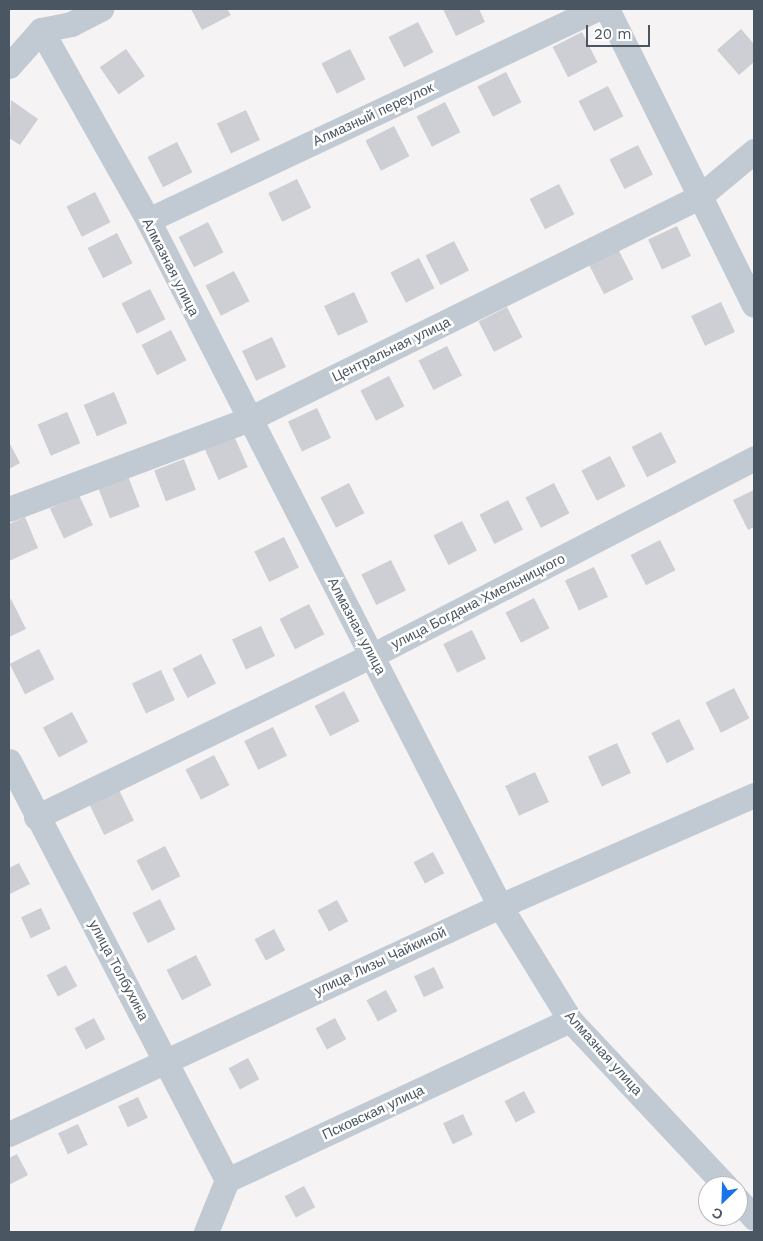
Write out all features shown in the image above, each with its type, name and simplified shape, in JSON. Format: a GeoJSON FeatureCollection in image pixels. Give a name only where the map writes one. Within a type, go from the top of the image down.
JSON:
{"type":"FeatureCollection","features":[{"type":"Feature","properties":{"kind":"street"},"geometry":{"type":"LineString","coordinates":[[9,66],[47,22],[101,9]]}},
{"type":"Feature","properties":{"kind":"street","name":"Алмазный переулок"},"geometry":{"type":"LineString","coordinates":[[148,220],[597,9]]}},
{"type":"Feature","properties":{"kind":"street"},"geometry":{"type":"LineString","coordinates":[[607,9],[754,305]]}},
{"type":"Feature","properties":{"kind":"street","name":"Алмазная улица"},"geometry":{"type":"LineString","coordinates":[[47,22],[247,420],[373,655],[500,906],[570,1020],[717,1176]]}},
{"type":"Feature","properties":{"kind":"street","name":"Центральная улица"},"geometry":{"type":"LineString","coordinates":[[9,509],[247,420],[699,197],[754,151]]}},
{"type":"Feature","properties":{"kind":"street","name":"улица Богдана Хмельницкого"},"geometry":{"type":"LineString","coordinates":[[36,817],[373,655],[754,458]]}},
{"type":"Feature","properties":{"kind":"street","name":"улица Толбухина"},"geometry":{"type":"LineString","coordinates":[[9,761],[36,817],[167,1060],[227,1180]]}},
{"type":"Feature","properties":{"kind":"street","name":"улица Лизы Чайкиной"},"geometry":{"type":"LineString","coordinates":[[9,1134],[500,906],[754,795]]}},
{"type":"Feature","properties":{"kind":"street","name":"Псковская улица"},"geometry":{"type":"LineString","coordinates":[[227,1180],[570,1020]]}},
{"type":"Feature","properties":{"kind":"street"},"geometry":{"type":"LineString","coordinates":[[206,1232],[227,1180]]}},
{"type":"Feature","properties":{"kind":"building"},"geometry":{"type":"Polygon","coordinates":[[[191,9],[227,9],[231,15],[202,30],[191,9]]]}},
{"type":"Feature","properties":{"kind":"building"},"geometry":{"type":"Polygon","coordinates":[[[443,9],[479,9],[485,22],[456,36],[443,9]]]}},
{"type":"Feature","properties":{"kind":"building"},"geometry":{"type":"Polygon","coordinates":[[[418,22],[433,52],[404,67],[389,37],[418,22]]]}},
{"type":"Feature","properties":{"kind":"building"},"geometry":{"type":"Polygon","coordinates":[[[741,29],[754,44],[754,62],[739,75],[717,50],[741,29]]]}},
{"type":"Feature","properties":{"kind":"building"},"geometry":{"type":"Polygon","coordinates":[[[582,32],[597,62],[568,77],[553,47],[582,32]]]}},
{"type":"Feature","properties":{"kind":"building"},"geometry":{"type":"Polygon","coordinates":[[[126,49],[145,76],[119,94],[100,67],[126,49]]]}},
{"type":"Feature","properties":{"kind":"building"},"geometry":{"type":"Polygon","coordinates":[[[350,49],[365,79],[337,94],[321,64],[350,49]]]}},
{"type":"Feature","properties":{"kind":"building"},"geometry":{"type":"Polygon","coordinates":[[[506,72],[521,102],[493,117],[477,87],[506,72]]]}},
{"type":"Feature","properties":{"kind":"building"},"geometry":{"type":"Polygon","coordinates":[[[608,86],[623,116],[594,131],[579,101],[608,86]]]}},
{"type":"Feature","properties":{"kind":"building"},"geometry":{"type":"Polygon","coordinates":[[[11,100],[38,119],[20,145],[9,138],[11,100]]]}},
{"type":"Feature","properties":{"kind":"building"},"geometry":{"type":"Polygon","coordinates":[[[445,102],[460,132],[432,147],[416,117],[445,102]]]}},
{"type":"Feature","properties":{"kind":"building"},"geometry":{"type":"Polygon","coordinates":[[[246,110],[260,140],[231,153],[217,124],[246,110]]]}},
{"type":"Feature","properties":{"kind":"building"},"geometry":{"type":"Polygon","coordinates":[[[394,126],[409,156],[381,171],[365,141],[394,126]]]}},
{"type":"Feature","properties":{"kind":"building"},"geometry":{"type":"Polygon","coordinates":[[[177,142],[192,172],[163,187],[148,157],[177,142]]]}},
{"type":"Feature","properties":{"kind":"building"},"geometry":{"type":"Polygon","coordinates":[[[638,145],[653,174],[624,189],[609,160],[638,145]]]}},
{"type":"Feature","properties":{"kind":"building"},"geometry":{"type":"Polygon","coordinates":[[[297,179],[311,208],[282,222],[268,193],[297,179]]]}},
{"type":"Feature","properties":{"kind":"building"},"geometry":{"type":"Polygon","coordinates":[[[559,184],[574,214],[545,229],[530,199],[559,184]]]}},
{"type":"Feature","properties":{"kind":"building"},"geometry":{"type":"Polygon","coordinates":[[[95,192],[110,222],[82,237],[66,207],[95,192]]]}},
{"type":"Feature","properties":{"kind":"building"},"geometry":{"type":"Polygon","coordinates":[[[208,222],[223,252],[194,267],[179,237],[208,222]]]}},
{"type":"Feature","properties":{"kind":"building"},"geometry":{"type":"Polygon","coordinates":[[[677,226],[691,256],[662,269],[648,240],[677,226]]]}},
{"type":"Feature","properties":{"kind":"building"},"geometry":{"type":"Polygon","coordinates":[[[117,233],[132,263],[103,278],[88,248],[117,233]]]}},
{"type":"Feature","properties":{"kind":"building"},"geometry":{"type":"Polygon","coordinates":[[[454,241],[469,270],[440,285],[425,256],[454,241]]]}},
{"type":"Feature","properties":{"kind":"building"},"geometry":{"type":"Polygon","coordinates":[[[618,249],[633,279],[604,294],[589,264],[618,249]]]}},
{"type":"Feature","properties":{"kind":"building"},"geometry":{"type":"Polygon","coordinates":[[[419,258],[434,288],[406,303],[390,273],[419,258]]]}},
{"type":"Feature","properties":{"kind":"building"},"geometry":{"type":"Polygon","coordinates":[[[234,271],[249,301],[221,316],[205,286],[234,271]]]}},
{"type":"Feature","properties":{"kind":"building"},"geometry":{"type":"Polygon","coordinates":[[[150,289],[165,319],[137,334],[121,304],[150,289]]]}},
{"type":"Feature","properties":{"kind":"building"},"geometry":{"type":"Polygon","coordinates":[[[354,292],[368,322],[338,336],[324,306],[354,292]]]}},
{"type":"Feature","properties":{"kind":"building"},"geometry":{"type":"Polygon","coordinates":[[[721,302],[735,332],[705,346],[691,316],[721,302]]]}},
{"type":"Feature","properties":{"kind":"building"},"geometry":{"type":"Polygon","coordinates":[[[507,307],[522,337],[494,352],[478,322],[507,307]]]}},
{"type":"Feature","properties":{"kind":"building"},"geometry":{"type":"Polygon","coordinates":[[[171,330],[186,360],[157,375],[142,345],[171,330]]]}},
{"type":"Feature","properties":{"kind":"building"},"geometry":{"type":"Polygon","coordinates":[[[272,337],[286,367],[256,381],[242,351],[272,337]]]}},
{"type":"Feature","properties":{"kind":"building"},"geometry":{"type":"Polygon","coordinates":[[[447,346],[462,375],[433,390],[418,361],[447,346]]]}},
{"type":"Feature","properties":{"kind":"building"},"geometry":{"type":"Polygon","coordinates":[[[389,376],[404,406],[376,421],[360,391],[389,376]]]}},
{"type":"Feature","properties":{"kind":"building"},"geometry":{"type":"Polygon","coordinates":[[[114,392],[127,423],[97,436],[84,405],[114,392]]]}},
{"type":"Feature","properties":{"kind":"building"},"geometry":{"type":"Polygon","coordinates":[[[317,408],[331,438],[302,451],[288,422],[317,408]]]}},
{"type":"Feature","properties":{"kind":"building"},"geometry":{"type":"Polygon","coordinates":[[[67,412],[80,443],[51,456],[38,425],[67,412]]]}},
{"type":"Feature","properties":{"kind":"building"},"geometry":{"type":"Polygon","coordinates":[[[661,432],[676,462],[647,477],[632,447],[661,432]]]}},
{"type":"Feature","properties":{"kind":"building"},"geometry":{"type":"Polygon","coordinates":[[[234,436],[248,467],[219,480],[205,449],[234,436]]]}},
{"type":"Feature","properties":{"kind":"building"},"geometry":{"type":"Polygon","coordinates":[[[9,442],[20,463],[9,469],[9,442]]]}},
{"type":"Feature","properties":{"kind":"building"},"geometry":{"type":"Polygon","coordinates":[[[610,456],[625,486],[597,501],[581,471],[610,456]]]}},
{"type":"Feature","properties":{"kind":"building"},"geometry":{"type":"Polygon","coordinates":[[[184,459],[196,490],[166,501],[154,470],[184,459]]]}},
{"type":"Feature","properties":{"kind":"building"},"geometry":{"type":"Polygon","coordinates":[[[128,476],[140,507],[110,518],[98,487],[128,476]]]}},
{"type":"Feature","properties":{"kind":"building"},"geometry":{"type":"Polygon","coordinates":[[[349,483],[364,513],[336,528],[320,498],[349,483]]]}},
{"type":"Feature","properties":{"kind":"building"},"geometry":{"type":"Polygon","coordinates":[[[554,483],[569,513],[541,528],[525,498],[554,483]]]}},
{"type":"Feature","properties":{"kind":"building"},"geometry":{"type":"Polygon","coordinates":[[[754,490],[754,527],[748,530],[733,500],[754,490]]]}},
{"type":"Feature","properties":{"kind":"building"},"geometry":{"type":"Polygon","coordinates":[[[79,495],[93,525],[64,538],[50,509],[79,495]]]}},
{"type":"Feature","properties":{"kind":"building"},"geometry":{"type":"Polygon","coordinates":[[[508,500],[523,529],[494,544],[479,515],[508,500]]]}},
{"type":"Feature","properties":{"kind":"building"},"geometry":{"type":"Polygon","coordinates":[[[25,517],[38,548],[9,561],[9,524],[25,517]]]}},
{"type":"Feature","properties":{"kind":"building"},"geometry":{"type":"Polygon","coordinates":[[[462,521],[477,550],[448,565],[433,536],[462,521]]]}},
{"type":"Feature","properties":{"kind":"building"},"geometry":{"type":"Polygon","coordinates":[[[284,537],[299,568],[269,582],[254,551],[284,537]]]}},
{"type":"Feature","properties":{"kind":"building"},"geometry":{"type":"Polygon","coordinates":[[[660,540],[675,570],[646,585],[631,555],[660,540]]]}},
{"type":"Feature","properties":{"kind":"building"},"geometry":{"type":"Polygon","coordinates":[[[391,560],[406,591],[376,605],[361,574],[391,560]]]}},
{"type":"Feature","properties":{"kind":"building"},"geometry":{"type":"Polygon","coordinates":[[[594,567],[608,597],[579,610],[565,581],[594,567]]]}},
{"type":"Feature","properties":{"kind":"building"},"geometry":{"type":"Polygon","coordinates":[[[534,598],[549,628],[521,643],[505,613],[534,598]]]}},
{"type":"Feature","properties":{"kind":"building"},"geometry":{"type":"Polygon","coordinates":[[[11,599],[26,629],[9,637],[9,601],[11,599]]]}},
{"type":"Feature","properties":{"kind":"building"},"geometry":{"type":"Polygon","coordinates":[[[309,604],[324,634],[295,649],[280,619],[309,604]]]}},
{"type":"Feature","properties":{"kind":"building"},"geometry":{"type":"Polygon","coordinates":[[[261,626],[275,656],[246,669],[232,640],[261,626]]]}},
{"type":"Feature","properties":{"kind":"building"},"geometry":{"type":"Polygon","coordinates":[[[472,630],[486,659],[457,673],[443,644],[472,630]]]}},
{"type":"Feature","properties":{"kind":"building"},"geometry":{"type":"Polygon","coordinates":[[[39,649],[54,679],[25,694],[10,664],[39,649]]]}},
{"type":"Feature","properties":{"kind":"building"},"geometry":{"type":"Polygon","coordinates":[[[201,654],[216,683],[187,698],[172,669],[201,654]]]}},
{"type":"Feature","properties":{"kind":"building"},"geometry":{"type":"Polygon","coordinates":[[[161,670],[175,700],[146,713],[132,684],[161,670]]]}},
{"type":"Feature","properties":{"kind":"building"},"geometry":{"type":"Polygon","coordinates":[[[734,688],[749,718],[721,733],[705,703],[734,688]]]}},
{"type":"Feature","properties":{"kind":"building"},"geometry":{"type":"Polygon","coordinates":[[[344,691],[359,721],[330,736],[315,706],[344,691]]]}},
{"type":"Feature","properties":{"kind":"building"},"geometry":{"type":"Polygon","coordinates":[[[72,712],[88,742],[59,758],[43,727],[72,712]]]}},
{"type":"Feature","properties":{"kind":"building"},"geometry":{"type":"Polygon","coordinates":[[[679,719],[694,749],[667,763],[651,733],[679,719]]]}},
{"type":"Feature","properties":{"kind":"building"},"geometry":{"type":"Polygon","coordinates":[[[273,727],[287,756],[258,770],[244,741],[273,727]]]}},
{"type":"Feature","properties":{"kind":"building"},"geometry":{"type":"Polygon","coordinates":[[[617,743],[631,773],[602,786],[588,757],[617,743]]]}},
{"type":"Feature","properties":{"kind":"building"},"geometry":{"type":"Polygon","coordinates":[[[214,755],[229,785],[201,800],[185,770],[214,755]]]}},
{"type":"Feature","properties":{"kind":"building"},"geometry":{"type":"Polygon","coordinates":[[[535,772],[549,802],[519,816],[505,786],[535,772]]]}},
{"type":"Feature","properties":{"kind":"building"},"geometry":{"type":"Polygon","coordinates":[[[119,790],[134,821],[104,835],[89,804],[119,790]]]}},
{"type":"Feature","properties":{"kind":"building"},"geometry":{"type":"Polygon","coordinates":[[[165,846],[180,876],[152,891],[136,861],[165,846]]]}},
{"type":"Feature","properties":{"kind":"building"},"geometry":{"type":"Polygon","coordinates":[[[433,852],[444,873],[425,884],[414,862],[433,852]]]}},
{"type":"Feature","properties":{"kind":"building"},"geometry":{"type":"Polygon","coordinates":[[[19,863],[30,884],[10,894],[9,868],[19,863]]]}},
{"type":"Feature","properties":{"kind":"building"},"geometry":{"type":"Polygon","coordinates":[[[160,899],[175,929],[148,943],[132,913],[160,899]]]}},
{"type":"Feature","properties":{"kind":"building"},"geometry":{"type":"Polygon","coordinates":[[[337,900],[348,921],[329,932],[318,910],[337,900]]]}},
{"type":"Feature","properties":{"kind":"building"},"geometry":{"type":"Polygon","coordinates":[[[41,908],[51,929],[31,938],[21,917],[41,908]]]}},
{"type":"Feature","properties":{"kind":"building"},"geometry":{"type":"Polygon","coordinates":[[[274,929],[285,950],[266,961],[255,939],[274,929]]]}},
{"type":"Feature","properties":{"kind":"building"},"geometry":{"type":"Polygon","coordinates":[[[196,955],[211,985],[182,1000],[167,970],[196,955]]]}},
{"type":"Feature","properties":{"kind":"building"},"geometry":{"type":"Polygon","coordinates":[[[66,965],[77,986],[58,997],[47,975],[66,965]]]}},
{"type":"Feature","properties":{"kind":"building"},"geometry":{"type":"Polygon","coordinates":[[[434,967],[444,988],[424,997],[414,976],[434,967]]]}},
{"type":"Feature","properties":{"kind":"building"},"geometry":{"type":"Polygon","coordinates":[[[386,990],[397,1011],[378,1022],[367,1000],[386,990]]]}},
{"type":"Feature","properties":{"kind":"building"},"geometry":{"type":"Polygon","coordinates":[[[94,1018],[105,1039],[86,1050],[75,1028],[94,1018]]]}},
{"type":"Feature","properties":{"kind":"building"},"geometry":{"type":"Polygon","coordinates":[[[335,1018],[346,1039],[327,1050],[316,1028],[335,1018]]]}},
{"type":"Feature","properties":{"kind":"building"},"geometry":{"type":"Polygon","coordinates":[[[248,1058],[259,1079],[240,1090],[229,1068],[248,1058]]]}},
{"type":"Feature","properties":{"kind":"building"},"geometry":{"type":"Polygon","coordinates":[[[524,1091],[535,1112],[516,1123],[505,1101],[524,1091]]]}},
{"type":"Feature","properties":{"kind":"building"},"geometry":{"type":"Polygon","coordinates":[[[138,1097],[148,1118],[128,1127],[118,1106],[138,1097]]]}},
{"type":"Feature","properties":{"kind":"building"},"geometry":{"type":"Polygon","coordinates":[[[463,1114],[473,1135],[453,1144],[443,1123],[463,1114]]]}},
{"type":"Feature","properties":{"kind":"building"},"geometry":{"type":"Polygon","coordinates":[[[78,1124],[88,1145],[68,1154],[58,1133],[78,1124]]]}},
{"type":"Feature","properties":{"kind":"building"},"geometry":{"type":"Polygon","coordinates":[[[17,1154],[28,1175],[9,1185],[9,1158],[17,1154]]]}},
{"type":"Feature","properties":{"kind":"building"},"geometry":{"type":"Polygon","coordinates":[[[304,1186],[315,1207],[296,1218],[285,1196],[304,1186]]]}}]}
